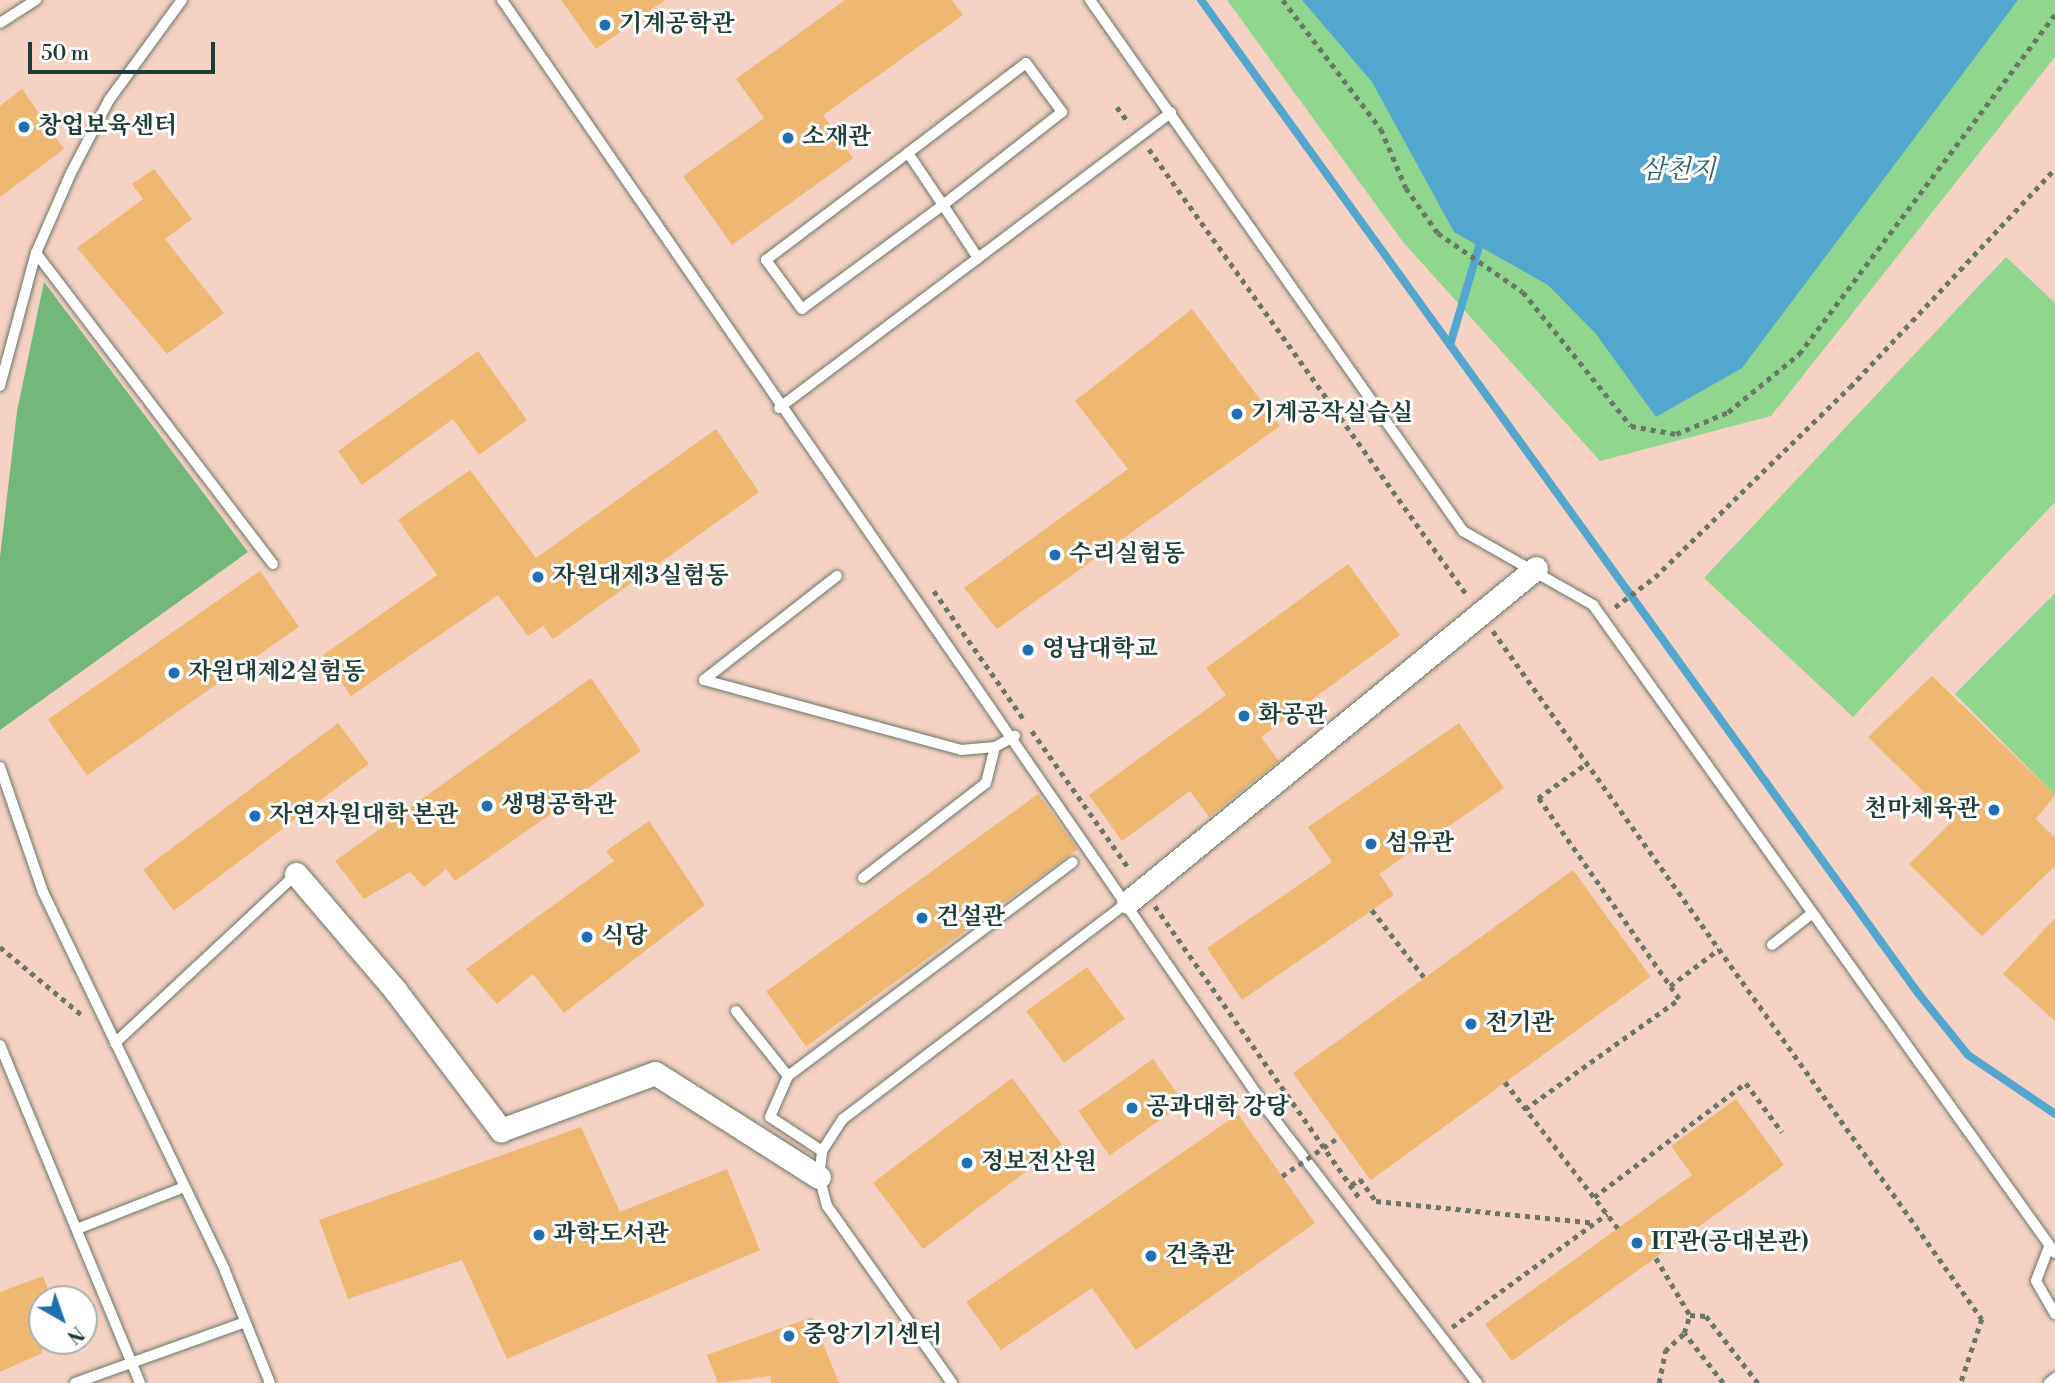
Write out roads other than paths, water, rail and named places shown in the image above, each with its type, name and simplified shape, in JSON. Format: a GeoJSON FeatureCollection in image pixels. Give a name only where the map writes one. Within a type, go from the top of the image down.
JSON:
{"type":"FeatureCollection","features":[{"type":"Feature","properties":{"kind":"street"},"geometry":{"type":"LineString","coordinates":[[1128,902],[1536,568]]}},
{"type":"Feature","properties":{"kind":"street"},"geometry":{"type":"LineString","coordinates":[[296,874],[395,990],[500,1130],[655,1073],[819,1177]]}},
{"type":"Feature","properties":{"kind":"lane"},"geometry":{"type":"LineString","coordinates":[[0,23],[15,5],[36,0]]}},
{"type":"Feature","properties":{"kind":"lane"},"geometry":{"type":"LineString","coordinates":[[0,386],[36,253],[109,100],[182,0]]}},
{"type":"Feature","properties":{"kind":"lane"},"geometry":{"type":"LineString","coordinates":[[502,0],[779,408],[1015,736],[1269,1112],[1477,1383]]}},
{"type":"Feature","properties":{"kind":"lane"},"geometry":{"type":"LineString","coordinates":[[1090,0],[1463,531],[1536,568],[1594,605],[1810,915],[2052,1250],[2036,1281],[2055,1314]]}},
{"type":"Feature","properties":{"kind":"lane"},"geometry":{"type":"LineString","coordinates":[[1026,63],[1062,112],[943,205],[802,309],[766,260],[908,153],[1026,63]]}},
{"type":"Feature","properties":{"kind":"lane"},"geometry":{"type":"LineString","coordinates":[[779,408],[1171,113]]}},
{"type":"Feature","properties":{"kind":"lane"},"geometry":{"type":"LineString","coordinates":[[908,153],[978,258]]}},
{"type":"Feature","properties":{"kind":"lane"},"geometry":{"type":"LineString","coordinates":[[36,253],[273,564]]}},
{"type":"Feature","properties":{"kind":"lane"},"geometry":{"type":"LineString","coordinates":[[837,576],[704,680],[961,750],[995,747],[1015,736]]}},
{"type":"Feature","properties":{"kind":"lane"},"geometry":{"type":"LineString","coordinates":[[863,878],[986,783],[995,747]]}},
{"type":"Feature","properties":{"kind":"lane"},"geometry":{"type":"LineString","coordinates":[[0,767],[43,892],[184,1187],[270,1383]]}},
{"type":"Feature","properties":{"kind":"lane"},"geometry":{"type":"LineString","coordinates":[[822,1151],[770,1117],[788,1076],[1073,862]]}},
{"type":"Feature","properties":{"kind":"lane"},"geometry":{"type":"LineString","coordinates":[[115,1043],[296,874]]}},
{"type":"Feature","properties":{"kind":"lane"},"geometry":{"type":"LineString","coordinates":[[952,1383],[827,1206],[819,1177],[822,1151],[843,1119],[1128,902]]}},
{"type":"Feature","properties":{"kind":"lane"},"geometry":{"type":"LineString","coordinates":[[1772,944],[1810,915]]}},
{"type":"Feature","properties":{"kind":"lane"},"geometry":{"type":"LineString","coordinates":[[736,1012],[788,1076]]}},
{"type":"Feature","properties":{"kind":"lane"},"geometry":{"type":"LineString","coordinates":[[0,1045],[140,1383]]}},
{"type":"Feature","properties":{"kind":"lane"},"geometry":{"type":"LineString","coordinates":[[77,1229],[184,1187]]}},
{"type":"Feature","properties":{"kind":"lane"},"geometry":{"type":"LineString","coordinates":[[75,1383],[245,1322]]}},
{"type":"Feature","properties":{"kind":"lane"},"geometry":{"type":"LineString","coordinates":[[2049,1383],[2055,1378]]}},
{"type":"Feature","properties":{"kind":"water","name":"삼천지"},"geometry":{"type":"Polygon","coordinates":[[[1302,0],[2018,0],[1742,368],[1656,417],[1596,334],[1548,285],[1454,232],[1372,82],[1302,0]]]}},
{"type":"Feature","properties":{"kind":"waterway"},"geometry":{"type":"LineString","coordinates":[[1201,0],[1918,993],[1968,1055],[2055,1114]]}},
{"type":"Feature","properties":{"kind":"waterway"},"geometry":{"type":"LineString","coordinates":[[1450,345],[1482,236]]}},
{"type":"Feature","properties":{"kind":"place","name":"기계공학관"},"geometry":{"type":"Point","coordinates":[605,25]}},
{"type":"Feature","properties":{"kind":"place","name":"창업보육센터"},"geometry":{"type":"Point","coordinates":[24,127]}},
{"type":"Feature","properties":{"kind":"place","name":"소재관"},"geometry":{"type":"Point","coordinates":[788,138]}},
{"type":"Feature","properties":{"kind":"place","name":"기계공작실습실"},"geometry":{"type":"Point","coordinates":[1237,414]}},
{"type":"Feature","properties":{"kind":"place","name":"수리실험동"},"geometry":{"type":"Point","coordinates":[1055,555]}},
{"type":"Feature","properties":{"kind":"place","name":"자원대제3실험동"},"geometry":{"type":"Point","coordinates":[538,577]}},
{"type":"Feature","properties":{"kind":"place","name":"영남대학교"},"geometry":{"type":"Point","coordinates":[1028,650]}},
{"type":"Feature","properties":{"kind":"place","name":"자원대제2실험동"},"geometry":{"type":"Point","coordinates":[174,673]}},
{"type":"Feature","properties":{"kind":"place","name":"화공관"},"geometry":{"type":"Point","coordinates":[1244,716]}},
{"type":"Feature","properties":{"kind":"place","name":"생명공학관"},"geometry":{"type":"Point","coordinates":[487,806]}},
{"type":"Feature","properties":{"kind":"place","name":"천마체육관"},"geometry":{"type":"Point","coordinates":[1994,810]}},
{"type":"Feature","properties":{"kind":"place","name":"자연자원대학 본관"},"geometry":{"type":"Point","coordinates":[255,816]}},
{"type":"Feature","properties":{"kind":"place","name":"섬유관"},"geometry":{"type":"Point","coordinates":[1371,844]}},
{"type":"Feature","properties":{"kind":"place","name":"건설관"},"geometry":{"type":"Point","coordinates":[922,918]}},
{"type":"Feature","properties":{"kind":"place","name":"식당"},"geometry":{"type":"Point","coordinates":[587,937]}},
{"type":"Feature","properties":{"kind":"place","name":"전기관"},"geometry":{"type":"Point","coordinates":[1471,1024]}},
{"type":"Feature","properties":{"kind":"place","name":"공과대학 강당"},"geometry":{"type":"Point","coordinates":[1132,1108]}},
{"type":"Feature","properties":{"kind":"place","name":"정보전산원"},"geometry":{"type":"Point","coordinates":[967,1163]}},
{"type":"Feature","properties":{"kind":"place","name":"과학도서관"},"geometry":{"type":"Point","coordinates":[539,1235]}},
{"type":"Feature","properties":{"kind":"place","name":"IT관(공대본관)"},"geometry":{"type":"Point","coordinates":[1637,1243]}},
{"type":"Feature","properties":{"kind":"place","name":"건축관"},"geometry":{"type":"Point","coordinates":[1151,1256]}},
{"type":"Feature","properties":{"kind":"place","name":"중앙기기센터"},"geometry":{"type":"Point","coordinates":[789,1336]}}]}
